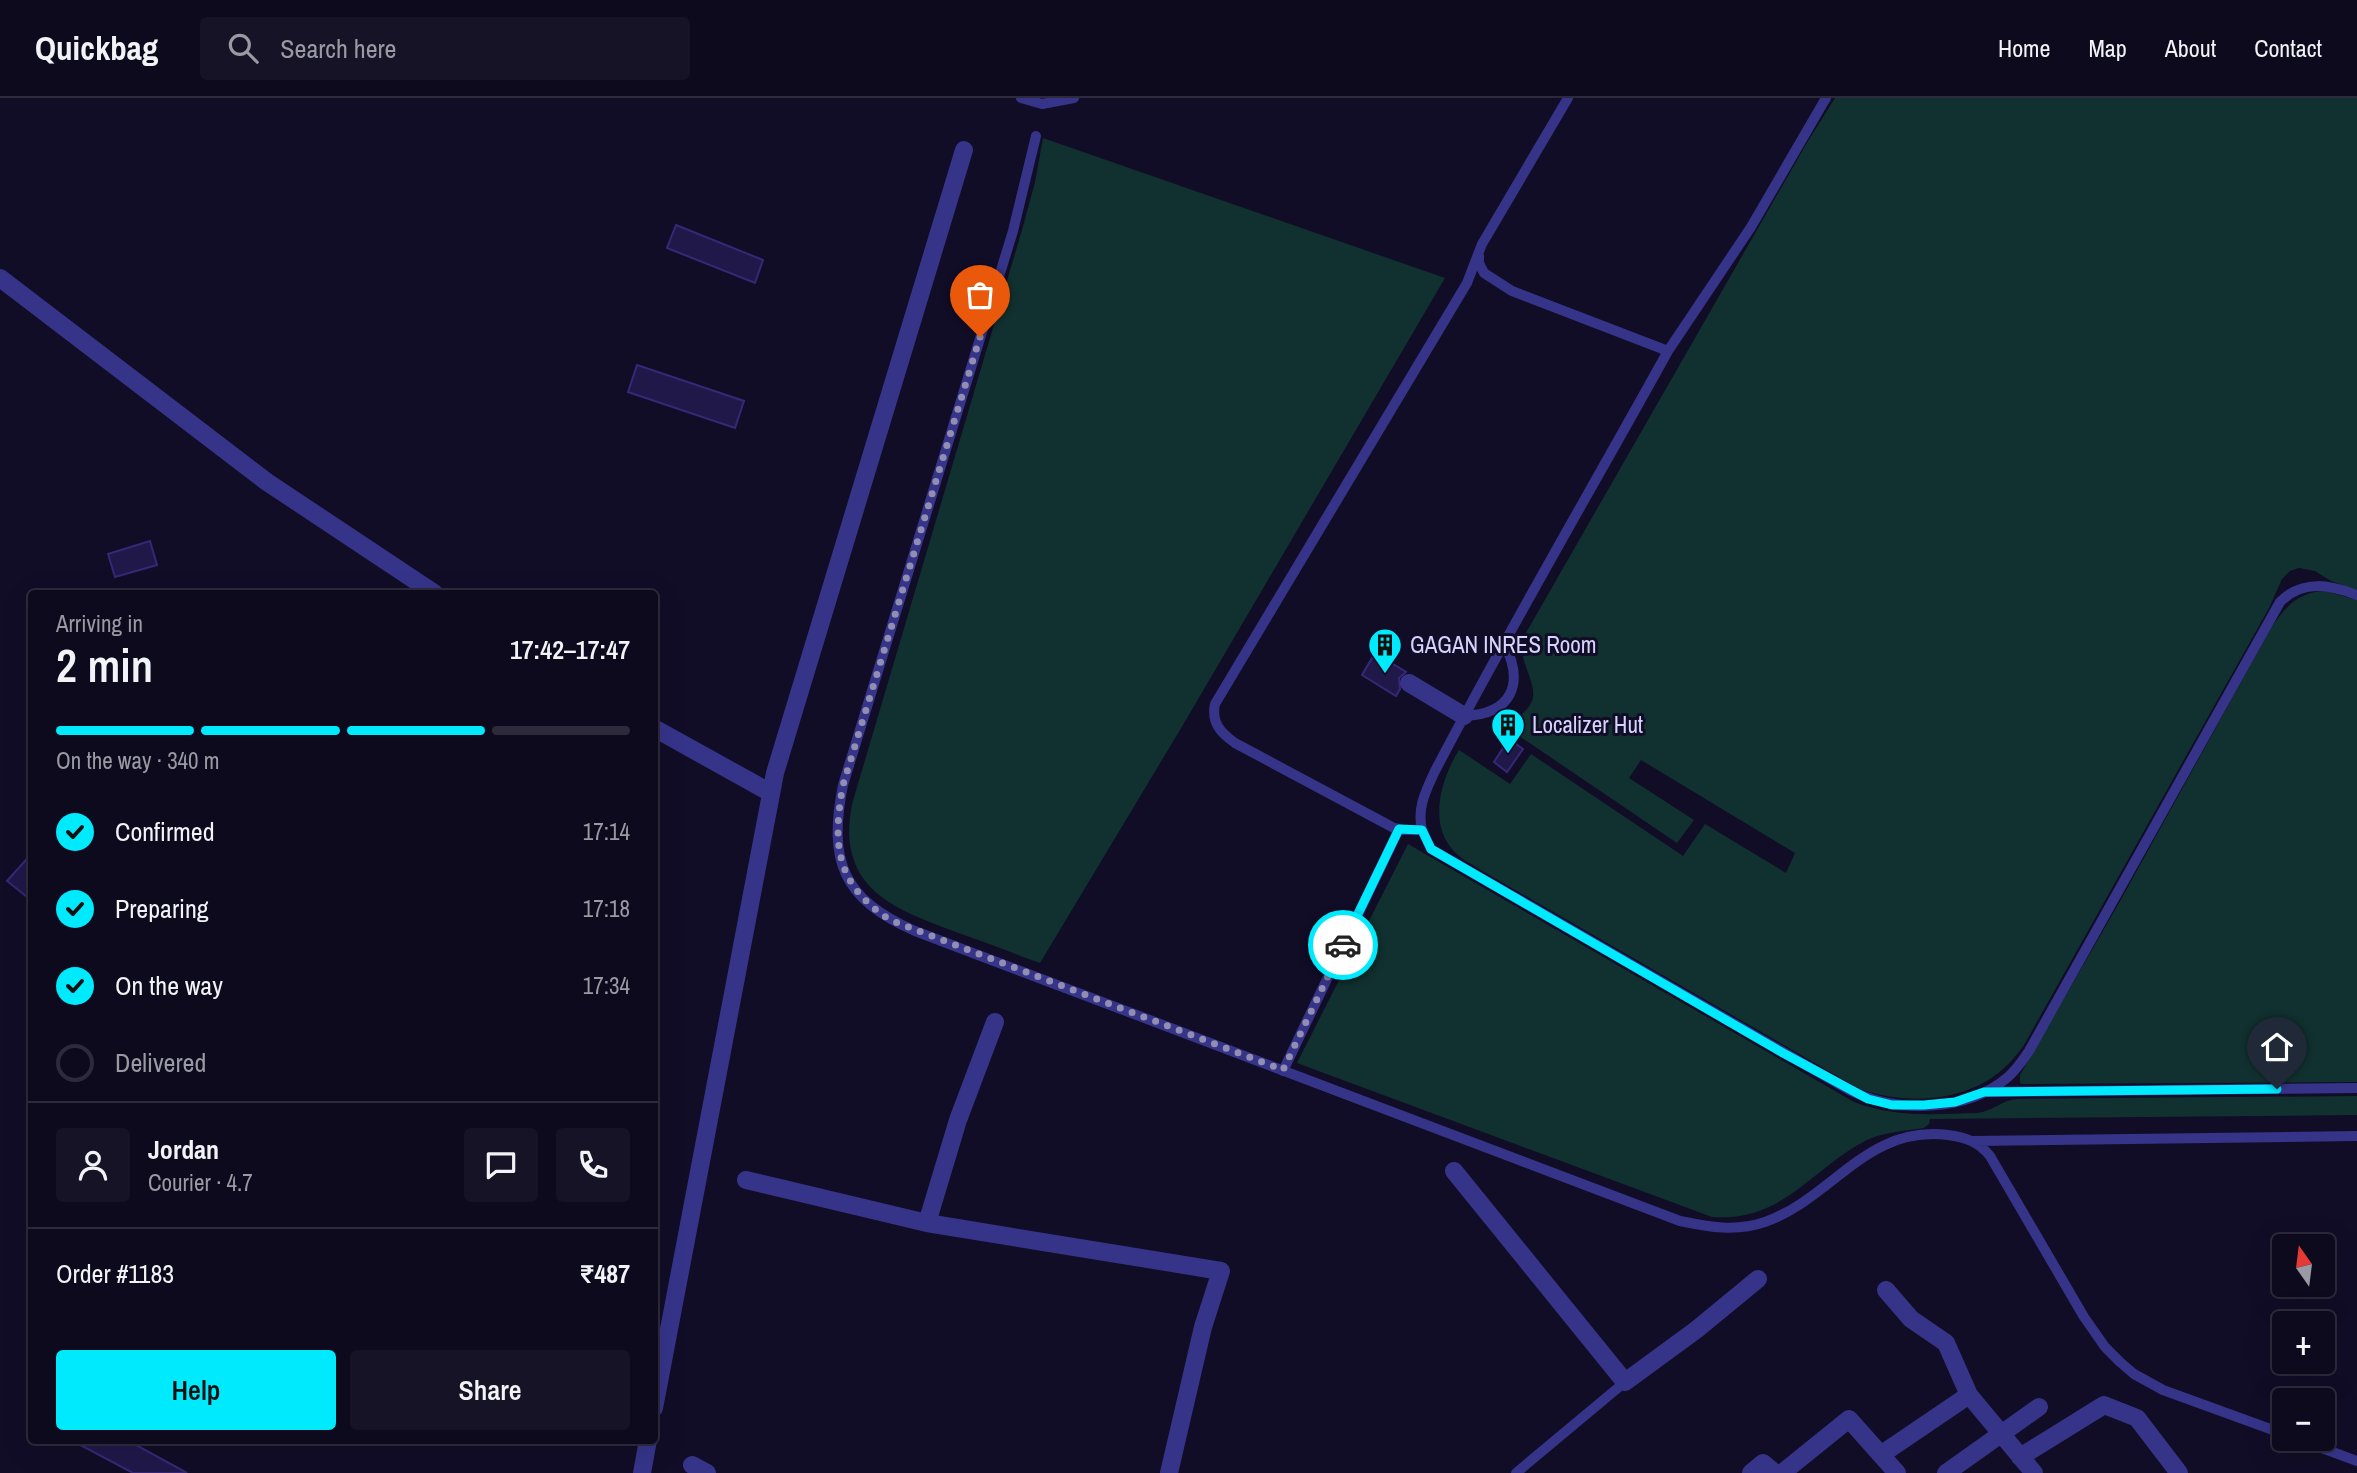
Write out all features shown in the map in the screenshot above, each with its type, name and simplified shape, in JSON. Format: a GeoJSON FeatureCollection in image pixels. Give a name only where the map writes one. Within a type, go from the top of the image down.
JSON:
{"type":"FeatureCollection","features":[{"type":"Feature","properties":{"kind":"street"},"geometry":{"type":"LineString","coordinates":[[658,1387],[775,773],[964,150]]}},
{"type":"Feature","properties":{"kind":"street"},"geometry":{"type":"LineString","coordinates":[[0,278],[267,482],[429,590]]}},
{"type":"Feature","properties":{"kind":"street"},"geometry":{"type":"LineString","coordinates":[[1409,682],[1464,716]]}},
{"type":"Feature","properties":{"kind":"street"},"geometry":{"type":"LineString","coordinates":[[658,730],[771,793]]}},
{"type":"Feature","properties":{"kind":"street"},"geometry":{"type":"LineString","coordinates":[[927,1223],[958,1120],[995,1022]]}},
{"type":"Feature","properties":{"kind":"street"},"geometry":{"type":"LineString","coordinates":[[1454,1171],[1625,1382],[1696,1330],[1758,1279]]}},
{"type":"Feature","properties":{"kind":"street"},"geometry":{"type":"LineString","coordinates":[[746,1180],[927,1223],[1221,1271],[1203,1327],[1169,1473]]}},
{"type":"Feature","properties":{"kind":"street"},"geometry":{"type":"LineString","coordinates":[[1886,1290],[1911,1320],[1947,1343],[1969,1395],[2034,1473]]}},
{"type":"Feature","properties":{"kind":"street"},"geometry":{"type":"LineString","coordinates":[[1881,1454],[1969,1395]]}},
{"type":"Feature","properties":{"kind":"street"},"geometry":{"type":"LineString","coordinates":[[2020,1457],[2104,1405],[2137,1418],[2179,1473]]}},
{"type":"Feature","properties":{"kind":"street"},"geometry":{"type":"LineString","coordinates":[[1946,1473],[2039,1407]]}},
{"type":"Feature","properties":{"kind":"street"},"geometry":{"type":"LineString","coordinates":[[1782,1473],[1849,1419],[1898,1473]]}},
{"type":"Feature","properties":{"kind":"street"},"geometry":{"type":"LineString","coordinates":[[642,1473],[648,1444]]}},
{"type":"Feature","properties":{"kind":"street"},"geometry":{"type":"LineString","coordinates":[[1751,1473],[1763,1463],[1775,1473]]}},
{"type":"Feature","properties":{"kind":"lane"},"geometry":{"type":"LineString","coordinates":[[1021,98],[1042,104],[1074,98]]}},
{"type":"Feature","properties":{"kind":"lane"},"geometry":{"type":"LineString","coordinates":[[1422,830],[1399,829],[1235,743],[1217,726],[1214,708],[1467,283],[1482,244],[1568,98]]}},
{"type":"Feature","properties":{"kind":"lane"},"geometry":{"type":"LineString","coordinates":[[1826,98],[1751,227],[1668,351],[1464,716],[1422,799],[1422,830],[1431,849],[1849,1090],[1875,1102],[1913,1106],[1955,1102],[1984,1092],[2010,1075],[2029,1051],[2280,602],[2288,594],[2308,586],[2330,586],[2357,595]]}},
{"type":"Feature","properties":{"kind":"lane"},"geometry":{"type":"LineString","coordinates":[[1036,136],[1013,231],[843,785],[837,830],[838,852],[844,872],[857,892],[890,920],[1680,1221],[1712,1228],[1751,1226],[1780,1215],[1860,1159],[1896,1138],[1913,1134],[1960,1136],[1973,1141],[1990,1156],[2084,1317],[2105,1347],[2120,1362],[2155,1386],[2272,1430]]}},
{"type":"Feature","properties":{"kind":"lane"},"geometry":{"type":"LineString","coordinates":[[1479,253],[1479,263],[1485,272],[1512,290],[1668,351]]}},
{"type":"Feature","properties":{"kind":"lane"},"geometry":{"type":"LineString","coordinates":[[1464,716],[1478,715],[1504,704],[1512,692],[1513,667],[1504,643]]}},
{"type":"Feature","properties":{"kind":"lane"},"geometry":{"type":"LineString","coordinates":[[1283,1070],[1399,829]]}},
{"type":"Feature","properties":{"kind":"lane"},"geometry":{"type":"LineString","coordinates":[[1984,1092],[2357,1088]]}},
{"type":"Feature","properties":{"kind":"lane"},"geometry":{"type":"LineString","coordinates":[[1973,1141],[2357,1136]]}},
{"type":"Feature","properties":{"kind":"lane"},"geometry":{"type":"LineString","coordinates":[[1516,1473],[1625,1382]]}},
{"type":"Feature","properties":{"kind":"lane"},"geometry":{"type":"LineString","coordinates":[[2330,1451],[2357,1461]]}},
{"type":"Feature","properties":{"kind":"green space"},"geometry":{"type":"Polygon","coordinates":[[[1835,98],[2357,98],[2357,590],[2331,581],[2315,571],[2299,568],[2290,571],[2282,579],[2269,608],[2024,1045],[2006,1066],[1988,1080],[1971,1089],[1934,1098],[1896,1097],[1860,1089],[1479,869],[1455,852],[1445,838],[1439,812],[1447,773],[1459,750],[1510,784],[1531,754],[1683,856],[1705,824],[1786,873],[1795,853],[1641,760],[1629,778],[1694,820],[1677,843],[1503,725],[1530,705],[1533,695],[1522,651],[1523,638],[1835,98]]]}},
{"type":"Feature","properties":{"kind":"green space"},"geometry":{"type":"Polygon","coordinates":[[[1043,138],[1445,278],[1040,963],[915,916],[883,898],[870,887],[860,873],[851,850],[849,830],[852,804],[1022,230],[1043,138]]]}},
{"type":"Feature","properties":{"kind":"green space"},"geometry":{"type":"Polygon","coordinates":[[[2325,591],[2357,600],[2357,1082],[2020,1083],[2020,1075],[2119,903],[2271,628],[2293,602],[2307,594],[2325,591]]]}},
{"type":"Feature","properties":{"kind":"green space"},"geometry":{"type":"Polygon","coordinates":[[[1408,844],[1854,1102],[1870,1107],[1900,1113],[1946,1114],[1978,1113],[2017,1099],[2357,1096],[2357,1115],[1930,1119],[1924,1128],[1886,1134],[1865,1141],[1777,1203],[1737,1216],[1712,1217],[1297,1063],[1408,844]]]}},
{"type":"Feature","properties":{"kind":"building"},"geometry":{"type":"Polygon","coordinates":[[[676,225],[763,260],[755,283],[667,248],[676,225]]]}},
{"type":"Feature","properties":{"kind":"building"},"geometry":{"type":"Polygon","coordinates":[[[637,365],[744,401],[735,428],[628,392],[637,365]]]}},
{"type":"Feature","properties":{"kind":"building"},"geometry":{"type":"Polygon","coordinates":[[[150,541],[157,565],[115,577],[108,554],[150,541]]]}},
{"type":"Feature","properties":{"kind":"building","name":"GAGAN INRES Room"},"geometry":{"type":"Polygon","coordinates":[[[1375,653],[1406,672],[1399,678],[1400,689],[1396,696],[1362,675],[1375,653]]]}},
{"type":"Feature","properties":{"kind":"building","name":"Localizer Hut"},"geometry":{"type":"Polygon","coordinates":[[[1509,739],[1523,749],[1507,772],[1494,762],[1509,739]]]}},
{"type":"Feature","properties":{"kind":"building"},"geometry":{"type":"Polygon","coordinates":[[[28,857],[28,898],[7,881],[28,857]]]}},
{"type":"Feature","properties":{"kind":"building"},"geometry":{"type":"Polygon","coordinates":[[[79,1444],[134,1444],[187,1473],[133,1473],[79,1444]]]}},
{"type":"Feature","properties":{"kind":"way so far"},"geometry":{"type":"LineString","coordinates":[[980,337],[843,785],[837,830],[838,852],[844,872],[857,892],[890,920],[1283,1070],[1343,945]]}},
{"type":"Feature","properties":{"kind":"place","name":"GAGAN INRES Room"},"geometry":{"type":"Point","coordinates":[1385,675]}},
{"type":"Feature","properties":{"kind":"place","name":"Localizer Hut"},"geometry":{"type":"Point","coordinates":[1508,755]}},
{"type":"Feature","properties":{"kind":"route"},"geometry":{"type":"LineString","coordinates":[[1343,945],[1399,829],[1422,830],[1431,849],[1783,1053],[1875,1102],[1892,1105],[1932,1105],[1964,1100],[1984,1092],[2277,1089]]}}]}
